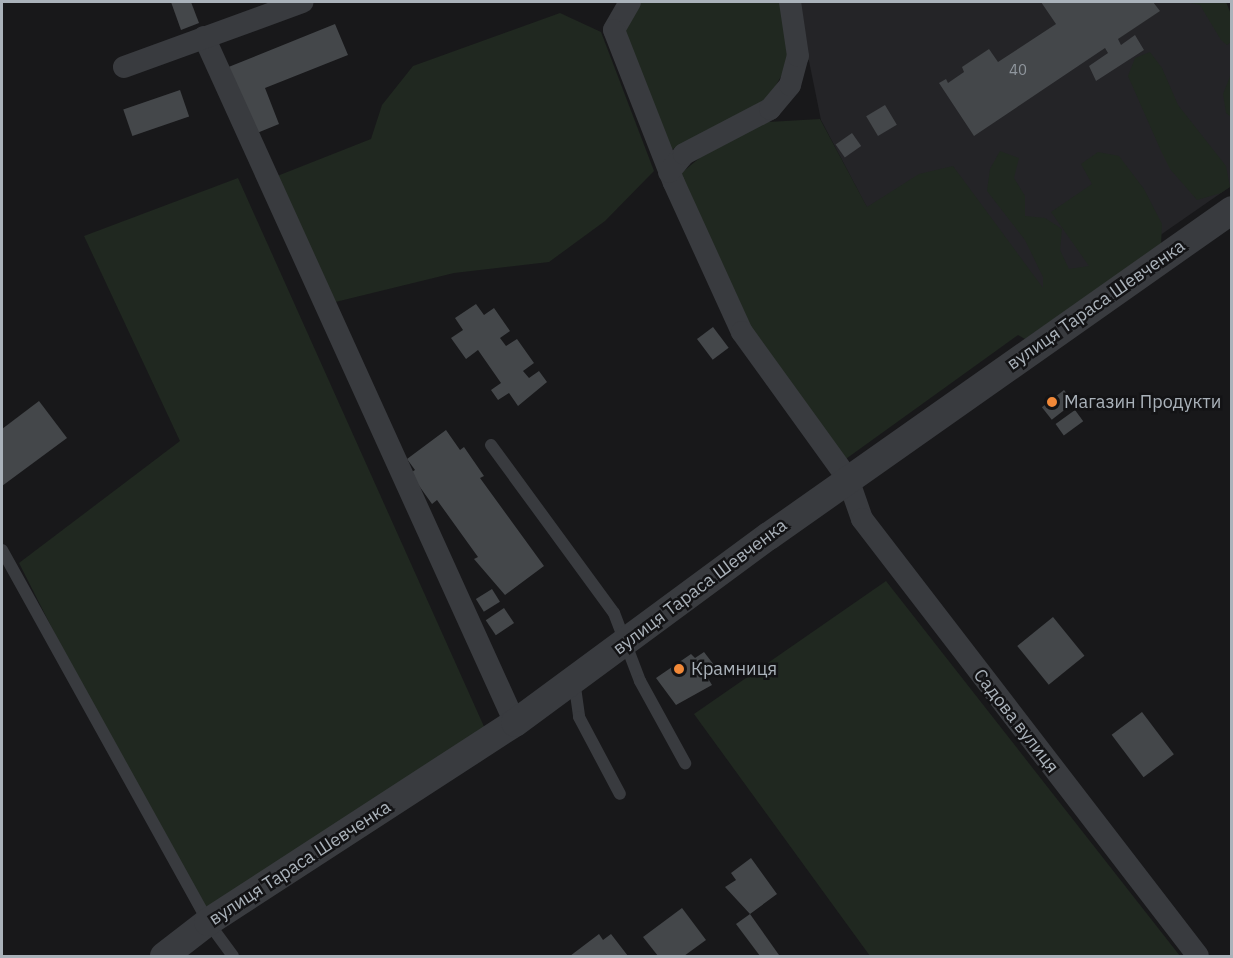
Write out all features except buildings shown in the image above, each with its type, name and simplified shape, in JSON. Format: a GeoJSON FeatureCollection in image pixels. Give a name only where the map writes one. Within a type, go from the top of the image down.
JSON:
{"type":"FeatureCollection","features":[{"type":"Feature","properties":{"kind":"street"},"geometry":{"type":"LineString","coordinates":[[124,67],[303,2]]}},
{"type":"Feature","properties":{"kind":"street","name":"Садова вулиця"},"geometry":{"type":"LineString","coordinates":[[630,2],[614,30],[669,172],[742,332],[848,479],[862,519],[1198,957]]}},
{"type":"Feature","properties":{"kind":"street"},"geometry":{"type":"LineString","coordinates":[[669,172],[684,154],[770,109],[790,85],[798,56],[790,2]]}},
{"type":"Feature","properties":{"kind":"street"},"geometry":{"type":"LineString","coordinates":[[204,37],[515,723]]}},
{"type":"Feature","properties":{"kind":"street","name":"вулиця Тараса Шевченка"},"geometry":{"type":"LineString","coordinates":[[164,957],[208,922],[515,723],[848,479],[1232,210]]}},
{"type":"Feature","properties":{"kind":"lane"},"geometry":{"type":"LineString","coordinates":[[491,445],[614,613],[640,681],[685,763]]}},
{"type":"Feature","properties":{"kind":"lane"},"geometry":{"type":"LineString","coordinates":[[2,550],[208,922],[233,957]]}},
{"type":"Feature","properties":{"kind":"lane"},"geometry":{"type":"LineString","coordinates":[[574,680],[579,717],[620,794]]}},
{"type":"Feature","properties":{"kind":"shaded area"},"geometry":{"type":"Polygon","coordinates":[[[637,2],[783,2],[788,64],[767,101],[669,151],[618,17],[637,2]]]}},
{"type":"Feature","properties":{"kind":"shaded area"},"geometry":{"type":"Polygon","coordinates":[[[797,2],[1221,2],[1231,32],[1231,186],[956,377],[821,120],[797,2]]]}},
{"type":"Feature","properties":{"kind":"shaded area"},"geometry":{"type":"Polygon","coordinates":[[[1186,2],[1226,2],[1231,14],[1231,42],[1227,45],[1221,40],[1200,5],[1186,2]]]}},
{"type":"Feature","properties":{"kind":"shaded area"},"geometry":{"type":"Polygon","coordinates":[[[560,13],[601,32],[654,171],[605,221],[549,262],[454,273],[319,306],[262,182],[371,139],[382,105],[413,66],[560,13]]]}},
{"type":"Feature","properties":{"kind":"shaded area"},"geometry":{"type":"Polygon","coordinates":[[[1150,52],[1162,68],[1178,105],[1226,166],[1230,187],[1221,193],[1197,200],[1170,169],[1128,76],[1135,58],[1150,52]]]}},
{"type":"Feature","properties":{"kind":"shaded area"},"geometry":{"type":"Polygon","coordinates":[[[1231,74],[1231,117],[1226,113],[1223,94],[1231,74]]]}},
{"type":"Feature","properties":{"kind":"shaded area"},"geometry":{"type":"Polygon","coordinates":[[[820,119],[867,207],[919,174],[953,166],[1043,288],[1043,277],[1025,240],[987,191],[990,169],[1000,151],[1019,158],[1014,178],[1025,196],[1025,216],[1045,218],[1062,229],[1060,250],[1069,269],[1089,266],[1051,212],[1092,184],[1081,164],[1098,152],[1119,156],[1144,189],[1162,224],[1161,245],[1025,339],[1018,335],[843,461],[750,332],[679,175],[720,141],[768,122],[820,119]]]}},
{"type":"Feature","properties":{"kind":"shaded area"},"geometry":{"type":"Polygon","coordinates":[[[238,178],[486,731],[203,926],[19,563],[180,441],[84,236],[238,178]]]}},
{"type":"Feature","properties":{"kind":"shaded area"},"geometry":{"type":"Polygon","coordinates":[[[886,581],[1180,956],[870,956],[694,714],[886,581]]]}},
{"type":"Feature","properties":{"kind":"place","name":"Магазин Продукти"},"geometry":{"type":"Point","coordinates":[1052,402]}},
{"type":"Feature","properties":{"kind":"place","name":"Крамниця"},"geometry":{"type":"Point","coordinates":[679,669]}}]}
